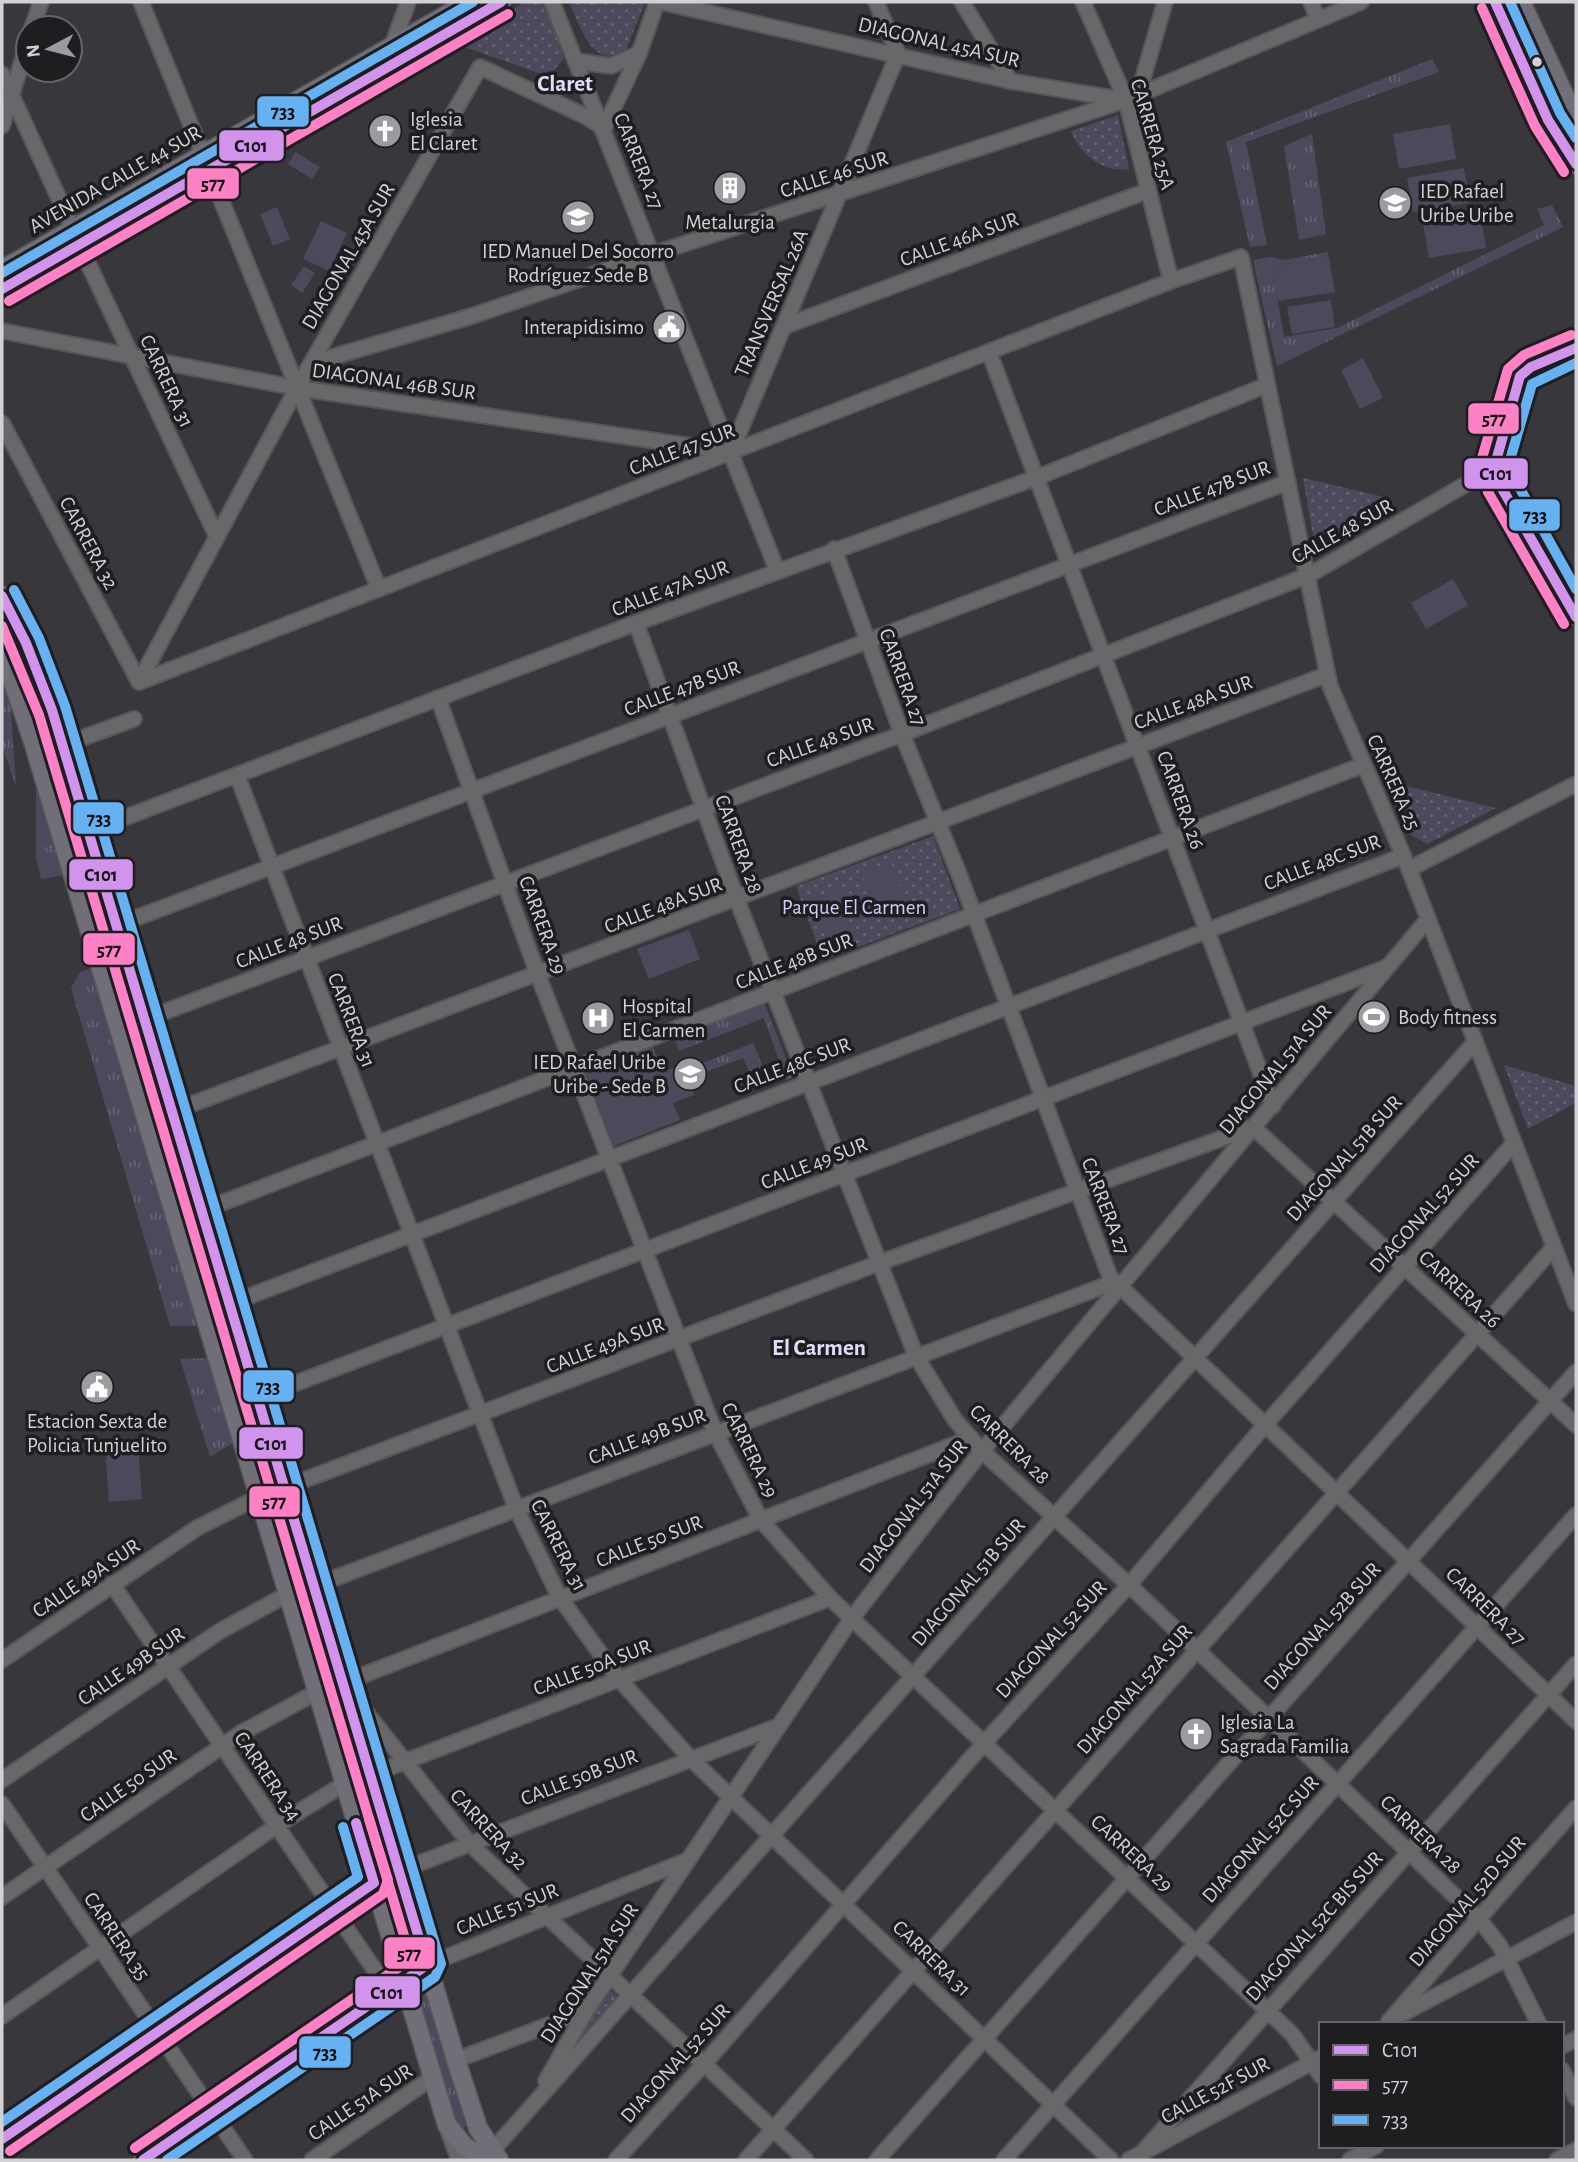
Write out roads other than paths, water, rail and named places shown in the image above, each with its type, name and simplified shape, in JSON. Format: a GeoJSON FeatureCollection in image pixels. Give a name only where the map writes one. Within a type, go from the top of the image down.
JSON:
{"type":"FeatureCollection","features":[{"type":"Feature","properties":{"kind":"main road","name":"AVENIDA CALLE 44 SUR"},"geometry":{"type":"LineString","coordinates":[[206,162],[392,46],[469,2]]}},
{"type":"Feature","properties":{"kind":"main road","name":"AVENIDA CALLE 44 SUR"},"geometry":{"type":"LineString","coordinates":[[2,270],[76,236],[206,162],[501,2]]}},
{"type":"Feature","properties":{"kind":"main road"},"geometry":{"type":"LineString","coordinates":[[1495,2],[1548,120],[1576,164]]}},
{"type":"Feature","properties":{"kind":"main road"},"geometry":{"type":"LineString","coordinates":[[1521,2],[1576,120]]}},
{"type":"Feature","properties":{"kind":"main road","name":"AVENIDA CALLE 44 SUR"},"geometry":{"type":"LineString","coordinates":[[2,289],[76,236]]}},
{"type":"Feature","properties":{"kind":"main road"},"geometry":{"type":"LineString","coordinates":[[2,596],[42,681],[63,745],[114,926],[427,1965],[474,2119],[492,2158]]}},
{"type":"Feature","properties":{"kind":"main road"},"geometry":{"type":"LineString","coordinates":[[2,650],[91,935],[374,1883],[396,1986],[432,2078],[447,2125],[465,2147],[492,2158]]}},
{"type":"Feature","properties":{"kind":"main road"},"geometry":{"type":"LineString","coordinates":[[210,1331],[229,1304]]}},
{"type":"Feature","properties":{"kind":"main road"},"geometry":{"type":"LineString","coordinates":[[2,2138],[374,1883],[393,1887],[409,1905]]}},
{"type":"Feature","properties":{"kind":"main road","name":"CALLE 51 SUR"},"geometry":{"type":"LineString","coordinates":[[143,2160],[427,1965]]}},
{"type":"Feature","properties":{"kind":"street"},"geometry":{"type":"LineString","coordinates":[[141,2],[379,589]]}},
{"type":"Feature","properties":{"kind":"street"},"geometry":{"type":"LineString","coordinates":[[392,46],[408,2]]}},
{"type":"Feature","properties":{"kind":"street","name":"CARRERA 27"},"geometry":{"type":"LineString","coordinates":[[552,2],[777,570]]}},
{"type":"Feature","properties":{"kind":"street"},"geometry":{"type":"LineString","coordinates":[[604,128],[639,54],[659,2]]}},
{"type":"Feature","properties":{"kind":"street","name":"DIAGONAL 45A SUR"},"geometry":{"type":"LineString","coordinates":[[659,2],[1010,81],[1132,98]]}},
{"type":"Feature","properties":{"kind":"street"},"geometry":{"type":"LineString","coordinates":[[876,2],[898,54]]}},
{"type":"Feature","properties":{"kind":"street"},"geometry":{"type":"LineString","coordinates":[[962,2],[1010,81]]}},
{"type":"Feature","properties":{"kind":"street","name":"CARRERA 25A"},"geometry":{"type":"LineString","coordinates":[[1083,2],[1132,98],[1147,191],[1171,281]]}},
{"type":"Feature","properties":{"kind":"street"},"geometry":{"type":"LineString","coordinates":[[1132,98],[1164,2]]}},
{"type":"Feature","properties":{"kind":"street"},"geometry":{"type":"LineString","coordinates":[[1311,2],[1318,20]]}},
{"type":"Feature","properties":{"kind":"street","name":"CALLE 46 SUR"},"geometry":{"type":"LineString","coordinates":[[312,362],[472,316],[653,254],[839,196],[1132,98],[1361,2]]}},
{"type":"Feature","properties":{"kind":"street"},"geometry":{"type":"LineString","coordinates":[[576,61],[611,66],[639,54]]}},
{"type":"Feature","properties":{"kind":"street","name":"TRANSVERSAL 26A"},"geometry":{"type":"LineString","coordinates":[[731,452],[898,54]]}},
{"type":"Feature","properties":{"kind":"street","name":"DIAGONAL 45A SUR"},"geometry":{"type":"LineString","coordinates":[[298,388],[480,67],[585,116],[604,128]]}},
{"type":"Feature","properties":{"kind":"street","name":"CARRERA 31"},"geometry":{"type":"LineString","coordinates":[[2,74],[217,537]]}},
{"type":"Feature","properties":{"kind":"street"},"geometry":{"type":"LineString","coordinates":[[2,126],[15,84]]}},
{"type":"Feature","properties":{"kind":"street","name":"CALLE 46A SUR"},"geometry":{"type":"LineString","coordinates":[[785,326],[1147,191]]}},
{"type":"Feature","properties":{"kind":"street","name":"CALLE 47 SUR"},"geometry":{"type":"LineString","coordinates":[[139,682],[1171,281],[1241,257]]}},
{"type":"Feature","properties":{"kind":"street","name":"CARRERA 25"},"geometry":{"type":"LineString","coordinates":[[1241,257],[1308,575],[1326,675],[1406,862],[1576,1304]]}},
{"type":"Feature","properties":{"kind":"street"},"geometry":{"type":"LineString","coordinates":[[2,331],[298,388]]}},
{"type":"Feature","properties":{"kind":"street"},"geometry":{"type":"LineString","coordinates":[[1576,348],[1531,367],[1520,376],[1494,468],[1500,485],[1576,617]]}},
{"type":"Feature","properties":{"kind":"street","name":"CARRERA 26"},"geometry":{"type":"LineString","coordinates":[[989,352],[1273,1106]]}},
{"type":"Feature","properties":{"kind":"street","name":"CALLE 47A SUR"},"geometry":{"type":"LineString","coordinates":[[87,832],[777,570],[1038,477],[1267,385]]}},
{"type":"Feature","properties":{"kind":"street","name":"DIAGONAL 46B SUR"},"geometry":{"type":"LineString","coordinates":[[139,682],[298,388],[731,452]]}},
{"type":"Feature","properties":{"kind":"street","name":"CARRERA 32"},"geometry":{"type":"LineString","coordinates":[[2,423],[139,682]]}},
{"type":"Feature","properties":{"kind":"street","name":"CALLE 48 SUR"},"geometry":{"type":"LineString","coordinates":[[143,1020],[902,734],[1103,653],[1308,575],[1494,468]]}},
{"type":"Feature","properties":{"kind":"street","name":"CALLE 47B SUR"},"geometry":{"type":"LineString","coordinates":[[91,935],[1288,482]]}},
{"type":"Feature","properties":{"kind":"street","name":"CARRERA 27"},"geometry":{"type":"LineString","coordinates":[[834,549],[902,734],[1116,1284],[1576,1721]]}},
{"type":"Feature","properties":{"kind":"street","name":"CARRERA 28"},"geometry":{"type":"LineString","coordinates":[[636,623],[737,900],[879,1263],[916,1356],[942,1401],[982,1451],[1129,1585],[1479,1919],[1493,1934],[1538,2022]]}},
{"type":"Feature","properties":{"kind":"street","name":"CALLE 48A SUR"},"geometry":{"type":"LineString","coordinates":[[171,1112],[1326,675]]}},
{"type":"Feature","properties":{"kind":"street","name":"CARRERA 29"},"geometry":{"type":"LineString","coordinates":[[438,698],[538,975],[715,1432],[761,1520],[830,1598],[1128,1877],[1317,2059]]}},
{"type":"Feature","properties":{"kind":"street"},"geometry":{"type":"LineString","coordinates":[[63,745],[134,719]]}},
{"type":"Feature","properties":{"kind":"street","name":"CALLE 48B SUR"},"geometry":{"type":"LineString","coordinates":[[201,1211],[1363,765]]}},
{"type":"Feature","properties":{"kind":"street","name":"CARRERA 31"},"geometry":{"type":"LineString","coordinates":[[237,775],[516,1508],[560,1598],[619,1679],[691,1759],[914,1969],[1111,2160]]}},
{"type":"Feature","properties":{"kind":"street","name":"CALLE 48C SUR"},"geometry":{"type":"LineString","coordinates":[[229,1304],[1207,931],[1406,862],[1574,790]]}},
{"type":"Feature","properties":{"kind":"street","name":"DIAGONAL 51A SUR"},"geometry":{"type":"LineString","coordinates":[[540,2096],[586,2011],[852,1618],[1116,1284],[1273,1106],[1428,919]]}},
{"type":"Feature","properties":{"kind":"street","name":"CALLE 49 SUR"},"geometry":{"type":"LineString","coordinates":[[257,1398],[1386,968]]}},
{"type":"Feature","properties":{"kind":"street","name":"DIAGONAL 51B SUR"},"geometry":{"type":"LineString","coordinates":[[492,2158],[540,2096],[1475,1042]]}},
{"type":"Feature","properties":{"kind":"street","name":"CARRERA 26"},"geometry":{"type":"LineString","coordinates":[[1253,1127],[1576,1425]]}},
{"type":"Feature","properties":{"kind":"street","name":"CALLE 49A SUR"},"geometry":{"type":"LineString","coordinates":[[2,1660],[197,1528],[259,1497],[480,1416],[879,1263],[1253,1127]]}},
{"type":"Feature","properties":{"kind":"street","name":"DIAGONAL 52 SUR"},"geometry":{"type":"LineString","coordinates":[[616,2160],[704,2064],[985,1742],[1129,1585],[1265,1424],[1514,1143]]}},
{"type":"Feature","properties":{"kind":"street","name":"DIAGONAL 52A SUR"},"geometry":{"type":"LineString","coordinates":[[746,2160],[1554,1247]]}},
{"type":"Feature","properties":{"kind":"street","name":"CALLE 49B SUR"},"geometry":{"type":"LineString","coordinates":[[314,1586],[916,1356],[1116,1284]]}},
{"type":"Feature","properties":{"kind":"street","name":"DIAGONAL 52B SUR"},"geometry":{"type":"LineString","coordinates":[[877,2160],[1576,1372]]}},
{"type":"Feature","properties":{"kind":"street","name":"CALLE 50 SUR"},"geometry":{"type":"LineString","coordinates":[[343,1683],[971,1438]]}},
{"type":"Feature","properties":{"kind":"street","name":"DIAGONAL 52C SUR"},"geometry":{"type":"LineString","coordinates":[[1004,2160],[1576,1515]]}},
{"type":"Feature","properties":{"kind":"street","name":"CARRERA 34"},"geometry":{"type":"LineString","coordinates":[[112,1584],[334,1910],[396,1986]]}},
{"type":"Feature","properties":{"kind":"street","name":"CALLE 49B SUR"},"geometry":{"type":"LineString","coordinates":[[2,1780],[220,1631],[288,1594]]}},
{"type":"Feature","properties":{"kind":"street","name":"CALLE 50A SUR"},"geometry":{"type":"LineString","coordinates":[[370,1775],[830,1598]]}},
{"type":"Feature","properties":{"kind":"street","name":"DIAGONAL 52C BIS SUR"},"geometry":{"type":"LineString","coordinates":[[1135,2157],[1576,1664]]}},
{"type":"Feature","properties":{"kind":"street","name":"CARRERA 32"},"geometry":{"type":"LineString","coordinates":[[343,1683],[403,1762],[470,1843],[546,1918],[806,2160]]}},
{"type":"Feature","properties":{"kind":"street","name":"CALLE 50 SUR"},"geometry":{"type":"LineString","coordinates":[[2,1897],[222,1746],[317,1692]]}},
{"type":"Feature","properties":{"kind":"street","name":"CALLE 50B SUR"},"geometry":{"type":"LineString","coordinates":[[399,1871],[776,1727]]}},
{"type":"Feature","properties":{"kind":"street"},"geometry":{"type":"LineString","coordinates":[[2,2016],[276,1826],[344,1784]]}},
{"type":"Feature","properties":{"kind":"street","name":"CARRERA 35"},"geometry":{"type":"LineString","coordinates":[[2,1804],[245,2160]]}},
{"type":"Feature","properties":{"kind":"street","name":"DIAGONAL 52D SUR"},"geometry":{"type":"LineString","coordinates":[[1386,2022],[1576,1808]]}},
{"type":"Feature","properties":{"kind":"street","name":"CALLE 51 SUR"},"geometry":{"type":"LineString","coordinates":[[427,1965],[689,1859]]}},
{"type":"Feature","properties":{"kind":"street"},"geometry":{"type":"LineString","coordinates":[[1386,2022],[1576,1922]]}},
{"type":"Feature","properties":{"kind":"street"},"geometry":{"type":"LineString","coordinates":[[456,2060],[586,2011]]}},
{"type":"Feature","properties":{"kind":"street","name":"CALLE 52F SUR"},"geometry":{"type":"LineString","coordinates":[[1135,2157],[1317,2059]]}},
{"type":"Feature","properties":{"kind":"street"},"geometry":{"type":"LineString","coordinates":[[1564,2074],[1576,2098]]}},
{"type":"Feature","properties":{"kind":"street","name":"CALLE 51A SUR"},"geometry":{"type":"LineString","coordinates":[[312,2160],[432,2078]]}},
{"type":"Feature","properties":{"kind":"street"},"geometry":{"type":"LineString","coordinates":[[447,2125],[459,2160]]}},
{"type":"Feature","properties":{"kind":"street"},"geometry":{"type":"LineString","coordinates":[[1557,2160],[1576,2150]]}},
{"type":"Feature","properties":{"kind":"place","name":"Iglesia El Claret"},"geometry":{"type":"Point","coordinates":[385,131]}},
{"type":"Feature","properties":{"kind":"place","name":"Metalurgia"},"geometry":{"type":"Point","coordinates":[730,188]}},
{"type":"Feature","properties":{"kind":"place","name":"IED Rafael Uribe Uribe"},"geometry":{"type":"Point","coordinates":[1395,203]}},
{"type":"Feature","properties":{"kind":"place","name":"IED Manuel Del Socorro Rodríguez Sede B"},"geometry":{"type":"Point","coordinates":[578,217]}},
{"type":"Feature","properties":{"kind":"place","name":"Interapidisimo"},"geometry":{"type":"Point","coordinates":[669,327]}},
{"type":"Feature","properties":{"kind":"place","name":"Body fitness"},"geometry":{"type":"Point","coordinates":[1374,1017]}},
{"type":"Feature","properties":{"kind":"place","name":"Hospital El Carmen"},"geometry":{"type":"Point","coordinates":[598,1018]}},
{"type":"Feature","properties":{"kind":"place","name":"IED Rafael Uribe Uribe - Sede B"},"geometry":{"type":"Point","coordinates":[690,1074]}},
{"type":"Feature","properties":{"kind":"place","name":"Estacion Sexta de Policia Tunjuelito"},"geometry":{"type":"Point","coordinates":[97,1387]}},
{"type":"Feature","properties":{"kind":"place","name":"Iglesia La Sagrada Familia"},"geometry":{"type":"Point","coordinates":[1196,1734]}},
{"type":"Feature","properties":{"kind":"district","name":"Claret"},"geometry":{"type":"Point","coordinates":[565,83]}},
{"type":"Feature","properties":{"kind":"district","name":"El Carmen"},"geometry":{"type":"Point","coordinates":[819,1347]}},
{"type":"Feature","properties":{"kind":"park label","name":"Parque El Carmen"},"geometry":{"type":"Point","coordinates":[854,907]}}]}
